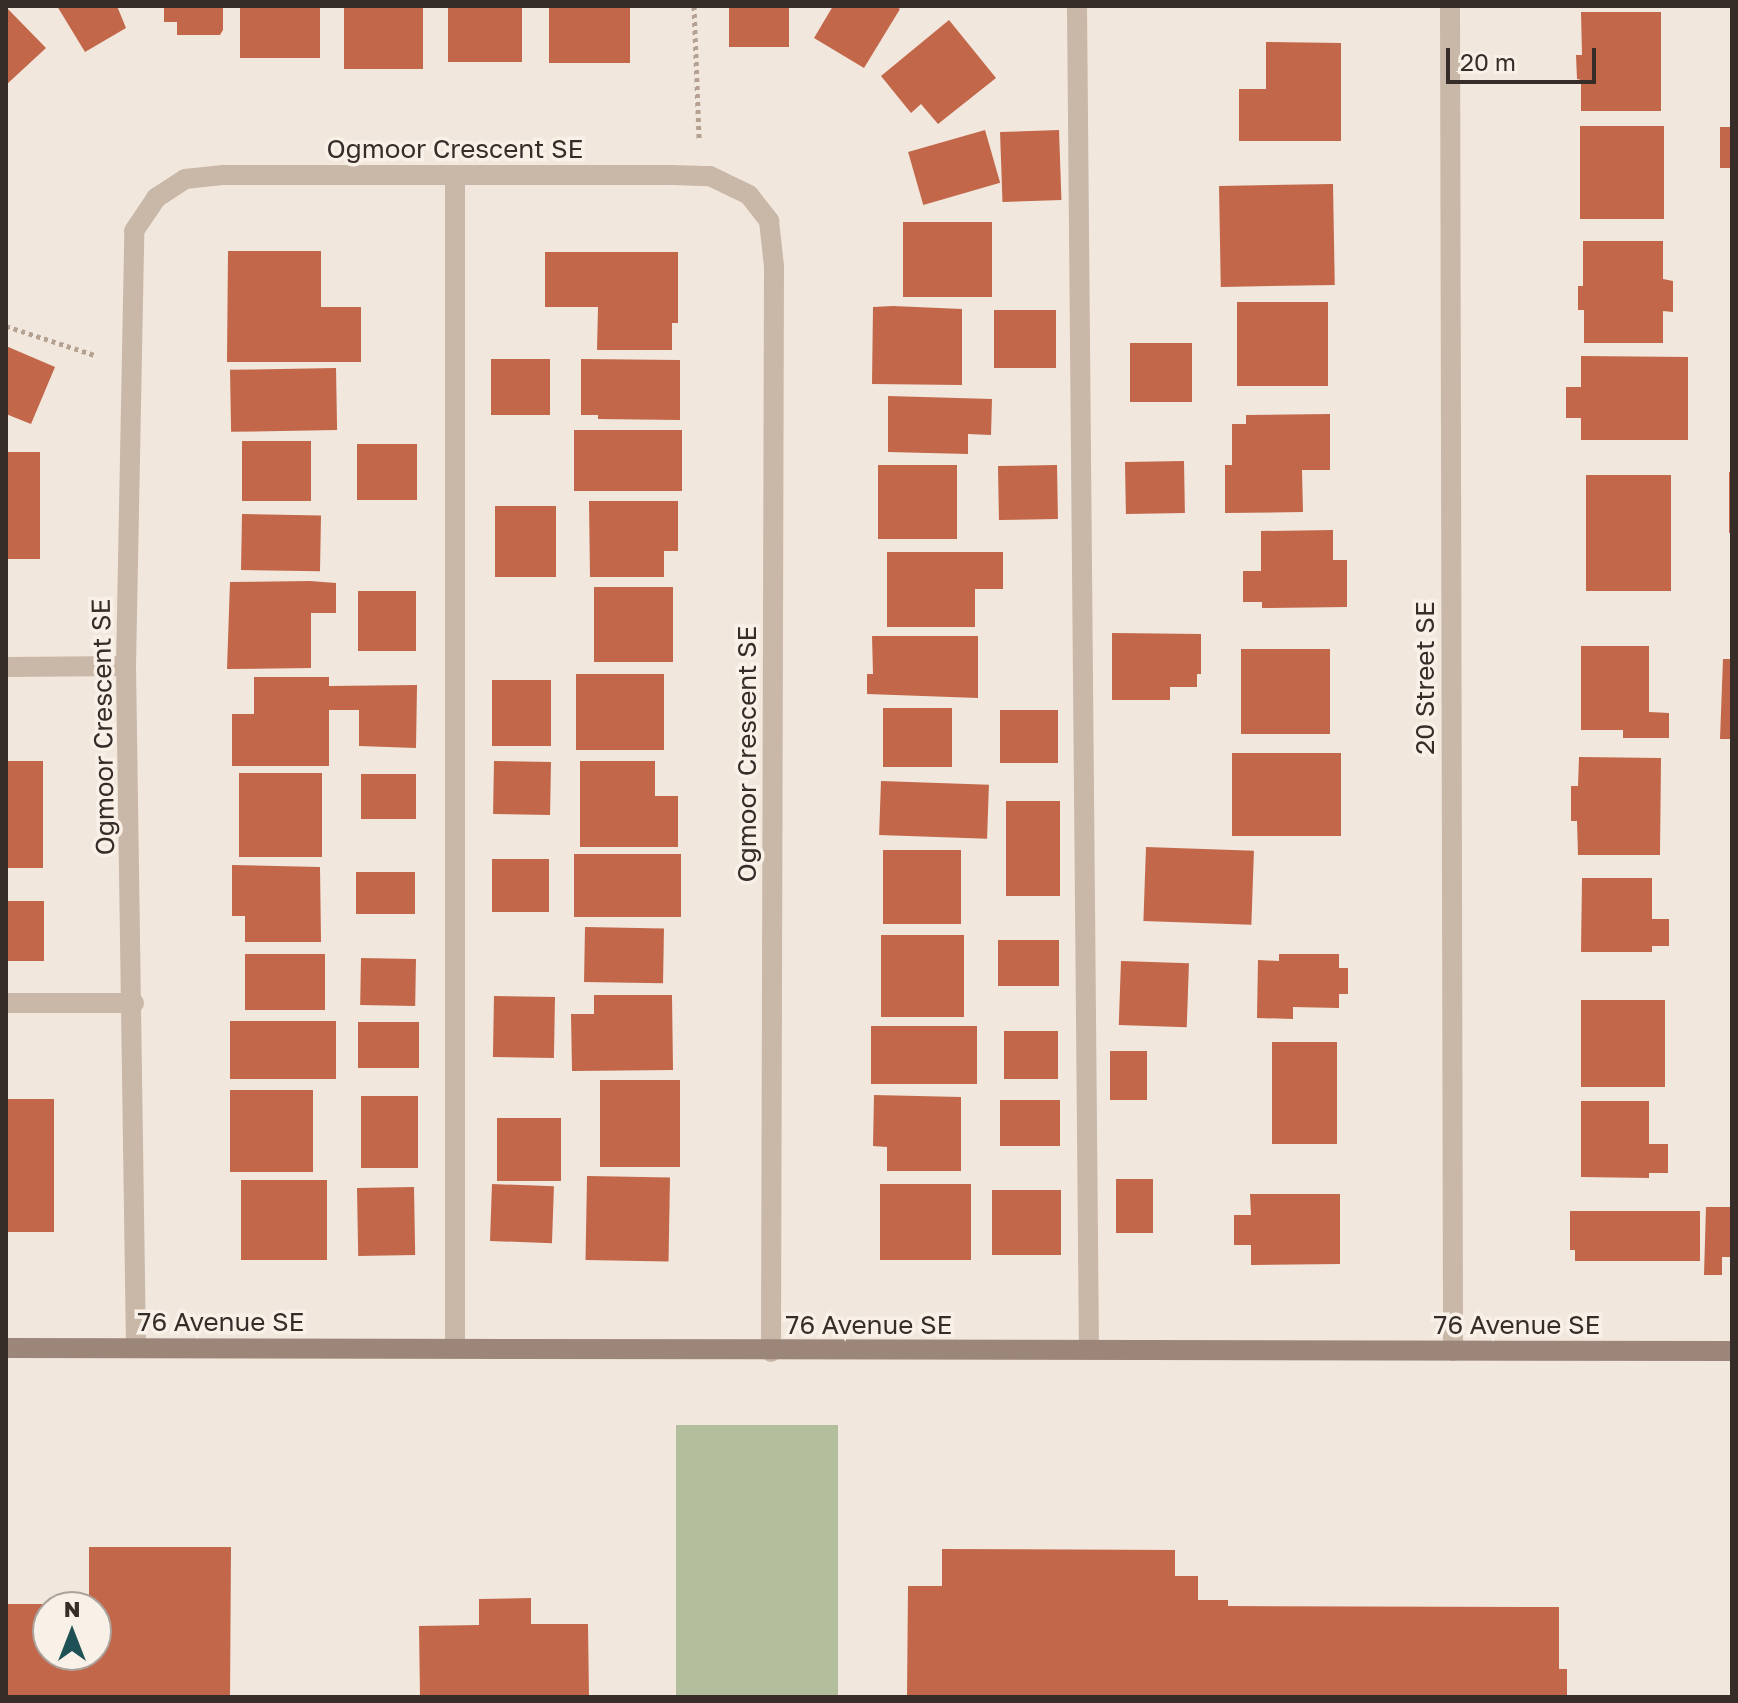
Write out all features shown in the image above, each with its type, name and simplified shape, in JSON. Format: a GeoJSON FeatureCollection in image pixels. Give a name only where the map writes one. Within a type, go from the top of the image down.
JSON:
{"type":"FeatureCollection","features":[{"type":"Feature","properties":{"kind":"street"},"geometry":{"type":"LineString","coordinates":[[1077,6],[1089,1350]]}},
{"type":"Feature","properties":{"kind":"street","name":"20 Street SE"},"geometry":{"type":"LineString","coordinates":[[1450,6],[1453,1351]]}},
{"type":"Feature","properties":{"kind":"street","name":"Ogmoor Crescent SE"},"geometry":{"type":"LineString","coordinates":[[136,1348],[134,1003],[126,666],[134,231],[156,198],[185,179],[224,175],[710,176],[749,195],[769,221],[774,266],[771,1352]]}},
{"type":"Feature","properties":{"kind":"street"},"geometry":{"type":"LineString","coordinates":[[455,176],[455,1347]]}},
{"type":"Feature","properties":{"kind":"street"},"geometry":{"type":"LineString","coordinates":[[6,667],[126,666]]}},
{"type":"Feature","properties":{"kind":"street"},"geometry":{"type":"LineString","coordinates":[[6,1003],[134,1003]]}},
{"type":"Feature","properties":{"kind":"street","name":"76 Avenue SE"},"geometry":{"type":"LineString","coordinates":[[6,1348],[455,1347],[771,1352],[1732,1351]]}},
{"type":"Feature","properties":{"kind":"path"},"geometry":{"type":"LineString","coordinates":[[694,6],[701,122],[696,176]]}},
{"type":"Feature","properties":{"kind":"path"},"geometry":{"type":"LineString","coordinates":[[6,326],[94,356],[130,358]]}},
{"type":"Feature","properties":{"kind":"green space"},"geometry":{"type":"Polygon","coordinates":[[[676,1425],[838,1425],[838,1697],[676,1697],[676,1425]]]}},
{"type":"Feature","properties":{"kind":"building"},"geometry":{"type":"Polygon","coordinates":[[[57,6],[117,6],[126,28],[85,52],[57,6]]]}},
{"type":"Feature","properties":{"kind":"building"},"geometry":{"type":"Polygon","coordinates":[[[164,6],[223,6],[223,30],[220,35],[177,35],[177,22],[164,22],[164,6]]]}},
{"type":"Feature","properties":{"kind":"building"},"geometry":{"type":"Polygon","coordinates":[[[240,6],[320,6],[320,58],[240,58],[240,6]]]}},
{"type":"Feature","properties":{"kind":"building"},"geometry":{"type":"Polygon","coordinates":[[[344,6],[423,6],[423,69],[344,69],[344,6]]]}},
{"type":"Feature","properties":{"kind":"building"},"geometry":{"type":"Polygon","coordinates":[[[448,6],[522,6],[522,62],[448,62],[448,6]]]}},
{"type":"Feature","properties":{"kind":"building"},"geometry":{"type":"Polygon","coordinates":[[[549,6],[630,6],[630,63],[549,63],[549,6]]]}},
{"type":"Feature","properties":{"kind":"building"},"geometry":{"type":"Polygon","coordinates":[[[729,6],[789,6],[789,47],[729,47],[729,6]]]}},
{"type":"Feature","properties":{"kind":"building"},"geometry":{"type":"Polygon","coordinates":[[[833,6],[895,6],[900,9],[864,68],[814,38],[833,6]]]}},
{"type":"Feature","properties":{"kind":"building"},"geometry":{"type":"Polygon","coordinates":[[[6,7],[46,48],[6,85],[6,7]]]}},
{"type":"Feature","properties":{"kind":"building"},"geometry":{"type":"Polygon","coordinates":[[[1581,12],[1661,12],[1661,111],[1581,111],[1581,80],[1577,79],[1576,55],[1582,55],[1581,12]]]}},
{"type":"Feature","properties":{"kind":"building"},"geometry":{"type":"Polygon","coordinates":[[[949,20],[996,78],[938,124],[921,104],[911,113],[881,76],[949,20]]]}},
{"type":"Feature","properties":{"kind":"building"},"geometry":{"type":"Polygon","coordinates":[[[1266,42],[1341,43],[1341,141],[1239,141],[1239,89],[1266,89],[1266,42]]]}},
{"type":"Feature","properties":{"kind":"building"},"geometry":{"type":"Polygon","coordinates":[[[1580,126],[1664,126],[1664,219],[1580,219],[1580,126]]]}},
{"type":"Feature","properties":{"kind":"building"},"geometry":{"type":"Polygon","coordinates":[[[1720,127],[1732,127],[1732,168],[1720,168],[1720,127]]]}},
{"type":"Feature","properties":{"kind":"building"},"geometry":{"type":"Polygon","coordinates":[[[985,130],[1000,183],[923,205],[908,152],[985,130]]]}},
{"type":"Feature","properties":{"kind":"building"},"geometry":{"type":"Polygon","coordinates":[[[1059,130],[1061,200],[1002,202],[1000,132],[1059,130]]]}},
{"type":"Feature","properties":{"kind":"building"},"geometry":{"type":"Polygon","coordinates":[[[1333,184],[1335,285],[1221,287],[1219,186],[1333,184]]]}},
{"type":"Feature","properties":{"kind":"building"},"geometry":{"type":"Polygon","coordinates":[[[903,222],[992,222],[992,297],[903,297],[903,222]]]}},
{"type":"Feature","properties":{"kind":"building"},"geometry":{"type":"Polygon","coordinates":[[[1583,241],[1663,241],[1663,279],[1673,281],[1673,312],[1663,311],[1663,343],[1584,343],[1584,310],[1578,310],[1578,286],[1583,286],[1583,241]]]}},
{"type":"Feature","properties":{"kind":"building"},"geometry":{"type":"Polygon","coordinates":[[[228,251],[321,251],[321,307],[361,307],[361,362],[227,362],[228,251]]]}},
{"type":"Feature","properties":{"kind":"building"},"geometry":{"type":"Polygon","coordinates":[[[545,252],[678,252],[678,323],[672,323],[672,350],[597,350],[598,307],[545,307],[545,252]]]}},
{"type":"Feature","properties":{"kind":"building"},"geometry":{"type":"Polygon","coordinates":[[[1237,302],[1328,302],[1328,386],[1237,386],[1237,302]]]}},
{"type":"Feature","properties":{"kind":"building"},"geometry":{"type":"Polygon","coordinates":[[[873,307],[962,309],[962,385],[872,384],[873,307]]]}},
{"type":"Feature","properties":{"kind":"building"},"geometry":{"type":"Polygon","coordinates":[[[994,310],[1056,310],[1056,368],[994,368],[994,310]]]}},
{"type":"Feature","properties":{"kind":"building"},"geometry":{"type":"Polygon","coordinates":[[[1130,343],[1192,343],[1192,402],[1130,402],[1130,343]]]}},
{"type":"Feature","properties":{"kind":"building"},"geometry":{"type":"Polygon","coordinates":[[[6,346],[55,367],[31,424],[6,414],[6,346]]]}},
{"type":"Feature","properties":{"kind":"building"},"geometry":{"type":"Polygon","coordinates":[[[1581,356],[1688,357],[1688,440],[1581,440],[1581,418],[1566,418],[1566,387],[1581,387],[1581,356]]]}},
{"type":"Feature","properties":{"kind":"building"},"geometry":{"type":"Polygon","coordinates":[[[491,359],[550,359],[550,415],[491,415],[491,359]]]}},
{"type":"Feature","properties":{"kind":"building"},"geometry":{"type":"Polygon","coordinates":[[[581,359],[680,360],[680,420],[598,419],[598,415],[581,415],[581,359]]]}},
{"type":"Feature","properties":{"kind":"building"},"geometry":{"type":"Polygon","coordinates":[[[336,368],[337,430],[231,432],[230,370],[336,368]]]}},
{"type":"Feature","properties":{"kind":"building"},"geometry":{"type":"Polygon","coordinates":[[[888,396],[992,399],[991,435],[968,434],[968,454],[888,452],[888,396]]]}},
{"type":"Feature","properties":{"kind":"building"},"geometry":{"type":"Polygon","coordinates":[[[1330,414],[1330,470],[1302,470],[1303,512],[1225,513],[1225,465],[1232,465],[1232,424],[1246,424],[1246,415],[1330,414]]]}},
{"type":"Feature","properties":{"kind":"building"},"geometry":{"type":"Polygon","coordinates":[[[574,430],[682,430],[682,491],[574,491],[574,430]]]}},
{"type":"Feature","properties":{"kind":"building"},"geometry":{"type":"Polygon","coordinates":[[[242,441],[311,441],[311,501],[242,501],[242,441]]]}},
{"type":"Feature","properties":{"kind":"building"},"geometry":{"type":"Polygon","coordinates":[[[357,444],[417,444],[417,500],[357,500],[357,444]]]}},
{"type":"Feature","properties":{"kind":"building"},"geometry":{"type":"Polygon","coordinates":[[[6,452],[40,452],[40,559],[6,559],[6,452]]]}},
{"type":"Feature","properties":{"kind":"building"},"geometry":{"type":"Polygon","coordinates":[[[1184,461],[1185,513],[1126,514],[1125,462],[1184,461]]]}},
{"type":"Feature","properties":{"kind":"building"},"geometry":{"type":"Polygon","coordinates":[[[878,465],[957,465],[957,539],[878,539],[878,465]]]}},
{"type":"Feature","properties":{"kind":"building"},"geometry":{"type":"Polygon","coordinates":[[[1057,465],[1058,519],[999,520],[998,466],[1057,465]]]}},
{"type":"Feature","properties":{"kind":"building"},"geometry":{"type":"Polygon","coordinates":[[[1729,472],[1732,472],[1732,533],[1729,533],[1729,472]]]}},
{"type":"Feature","properties":{"kind":"building"},"geometry":{"type":"Polygon","coordinates":[[[1586,475],[1671,475],[1671,591],[1586,591],[1586,475]]]}},
{"type":"Feature","properties":{"kind":"building"},"geometry":{"type":"Polygon","coordinates":[[[589,501],[678,501],[678,551],[664,551],[664,577],[590,577],[589,501]]]}},
{"type":"Feature","properties":{"kind":"building"},"geometry":{"type":"Polygon","coordinates":[[[495,506],[556,506],[556,577],[495,577],[495,506]]]}},
{"type":"Feature","properties":{"kind":"building"},"geometry":{"type":"Polygon","coordinates":[[[242,514],[321,515],[320,571],[241,570],[242,514]]]}},
{"type":"Feature","properties":{"kind":"building"},"geometry":{"type":"Polygon","coordinates":[[[1333,530],[1333,560],[1347,560],[1347,607],[1262,608],[1262,602],[1243,602],[1243,571],[1261,571],[1261,531],[1333,530]]]}},
{"type":"Feature","properties":{"kind":"building"},"geometry":{"type":"Polygon","coordinates":[[[887,552],[1003,552],[1003,589],[975,589],[975,627],[887,627],[887,552]]]}},
{"type":"Feature","properties":{"kind":"building"},"geometry":{"type":"Polygon","coordinates":[[[230,582],[336,583],[336,613],[311,613],[311,668],[227,669],[230,582]]]}},
{"type":"Feature","properties":{"kind":"building"},"geometry":{"type":"Polygon","coordinates":[[[594,587],[673,587],[673,662],[594,662],[594,587]]]}},
{"type":"Feature","properties":{"kind":"building"},"geometry":{"type":"Polygon","coordinates":[[[358,591],[416,591],[416,651],[358,651],[358,591]]]}},
{"type":"Feature","properties":{"kind":"building"},"geometry":{"type":"Polygon","coordinates":[[[1112,633],[1201,634],[1201,674],[1197,674],[1197,687],[1170,687],[1170,700],[1112,700],[1112,633]]]}},
{"type":"Feature","properties":{"kind":"building"},"geometry":{"type":"Polygon","coordinates":[[[872,636],[978,636],[978,698],[867,694],[867,674],[873,674],[872,636]]]}},
{"type":"Feature","properties":{"kind":"building"},"geometry":{"type":"Polygon","coordinates":[[[1581,646],[1649,646],[1649,712],[1669,713],[1669,738],[1623,738],[1623,730],[1581,730],[1581,646]]]}},
{"type":"Feature","properties":{"kind":"building"},"geometry":{"type":"Polygon","coordinates":[[[1241,649],[1330,649],[1330,734],[1241,734],[1241,649]]]}},
{"type":"Feature","properties":{"kind":"building"},"geometry":{"type":"Polygon","coordinates":[[[1723,659],[1732,659],[1732,739],[1720,739],[1723,659]]]}},
{"type":"Feature","properties":{"kind":"building"},"geometry":{"type":"Polygon","coordinates":[[[576,674],[664,674],[664,750],[576,750],[576,674]]]}},
{"type":"Feature","properties":{"kind":"building"},"geometry":{"type":"Polygon","coordinates":[[[254,677],[329,677],[329,686],[417,685],[416,748],[359,746],[359,710],[329,710],[329,766],[232,766],[232,714],[254,714],[254,677]]]}},
{"type":"Feature","properties":{"kind":"building"},"geometry":{"type":"Polygon","coordinates":[[[492,680],[551,680],[551,746],[492,746],[492,680]]]}},
{"type":"Feature","properties":{"kind":"building"},"geometry":{"type":"Polygon","coordinates":[[[883,708],[952,708],[952,767],[883,767],[883,708]]]}},
{"type":"Feature","properties":{"kind":"building"},"geometry":{"type":"Polygon","coordinates":[[[1000,710],[1058,710],[1058,763],[1000,763],[1000,710]]]}},
{"type":"Feature","properties":{"kind":"building"},"geometry":{"type":"Polygon","coordinates":[[[1232,753],[1341,753],[1341,836],[1232,836],[1232,753]]]}},
{"type":"Feature","properties":{"kind":"building"},"geometry":{"type":"Polygon","coordinates":[[[1579,757],[1661,758],[1660,855],[1578,855],[1577,821],[1571,821],[1571,786],[1578,786],[1579,757]]]}},
{"type":"Feature","properties":{"kind":"building"},"geometry":{"type":"Polygon","coordinates":[[[6,761],[43,761],[43,868],[6,868],[6,761]]]}},
{"type":"Feature","properties":{"kind":"building"},"geometry":{"type":"Polygon","coordinates":[[[494,761],[551,762],[550,815],[493,814],[494,761]]]}},
{"type":"Feature","properties":{"kind":"building"},"geometry":{"type":"Polygon","coordinates":[[[580,761],[655,761],[655,796],[678,796],[678,847],[580,847],[580,761]]]}},
{"type":"Feature","properties":{"kind":"building"},"geometry":{"type":"Polygon","coordinates":[[[239,773],[322,773],[322,857],[239,857],[239,773]]]}},
{"type":"Feature","properties":{"kind":"building"},"geometry":{"type":"Polygon","coordinates":[[[361,774],[416,774],[416,819],[361,819],[361,774]]]}},
{"type":"Feature","properties":{"kind":"building"},"geometry":{"type":"Polygon","coordinates":[[[881,781],[989,785],[987,839],[879,835],[881,781]]]}},
{"type":"Feature","properties":{"kind":"building"},"geometry":{"type":"Polygon","coordinates":[[[1006,801],[1060,801],[1060,896],[1006,896],[1006,801]]]}},
{"type":"Feature","properties":{"kind":"building"},"geometry":{"type":"Polygon","coordinates":[[[1146,847],[1254,851],[1251,925],[1143,921],[1146,847]]]}},
{"type":"Feature","properties":{"kind":"building"},"geometry":{"type":"Polygon","coordinates":[[[883,850],[961,850],[961,924],[883,924],[883,850]]]}},
{"type":"Feature","properties":{"kind":"building"},"geometry":{"type":"Polygon","coordinates":[[[574,854],[681,854],[681,917],[574,917],[574,854]]]}},
{"type":"Feature","properties":{"kind":"building"},"geometry":{"type":"Polygon","coordinates":[[[492,859],[549,859],[549,912],[492,912],[492,859]]]}},
{"type":"Feature","properties":{"kind":"building"},"geometry":{"type":"Polygon","coordinates":[[[232,865],[320,867],[321,942],[245,942],[245,916],[232,916],[232,865]]]}},
{"type":"Feature","properties":{"kind":"building"},"geometry":{"type":"Polygon","coordinates":[[[356,872],[415,872],[415,914],[356,914],[356,872]]]}},
{"type":"Feature","properties":{"kind":"building"},"geometry":{"type":"Polygon","coordinates":[[[1582,878],[1652,878],[1652,919],[1669,919],[1669,946],[1652,946],[1652,952],[1581,952],[1582,878]]]}},
{"type":"Feature","properties":{"kind":"building"},"geometry":{"type":"Polygon","coordinates":[[[6,901],[44,901],[44,961],[6,961],[6,901]]]}},
{"type":"Feature","properties":{"kind":"building"},"geometry":{"type":"Polygon","coordinates":[[[585,927],[664,928],[663,983],[584,982],[585,927]]]}},
{"type":"Feature","properties":{"kind":"building"},"geometry":{"type":"Polygon","coordinates":[[[881,935],[964,935],[964,1017],[881,1017],[881,935]]]}},
{"type":"Feature","properties":{"kind":"building"},"geometry":{"type":"Polygon","coordinates":[[[998,940],[1059,940],[1059,986],[998,986],[998,940]]]}},
{"type":"Feature","properties":{"kind":"building"},"geometry":{"type":"Polygon","coordinates":[[[245,954],[325,954],[325,1010],[245,1010],[245,954]]]}},
{"type":"Feature","properties":{"kind":"building"},"geometry":{"type":"Polygon","coordinates":[[[1279,954],[1339,954],[1339,968],[1348,968],[1348,994],[1339,994],[1339,1008],[1293,1007],[1293,1019],[1257,1018],[1258,960],[1279,961],[1279,954]]]}},
{"type":"Feature","properties":{"kind":"building"},"geometry":{"type":"Polygon","coordinates":[[[361,958],[416,959],[415,1006],[360,1005],[361,958]]]}},
{"type":"Feature","properties":{"kind":"building"},"geometry":{"type":"Polygon","coordinates":[[[1121,961],[1189,963],[1187,1027],[1119,1025],[1121,961]]]}},
{"type":"Feature","properties":{"kind":"building"},"geometry":{"type":"Polygon","coordinates":[[[594,995],[672,995],[673,1070],[572,1071],[571,1014],[594,1014],[594,995]]]}},
{"type":"Feature","properties":{"kind":"building"},"geometry":{"type":"Polygon","coordinates":[[[494,996],[555,997],[554,1058],[493,1057],[494,996]]]}},
{"type":"Feature","properties":{"kind":"building"},"geometry":{"type":"Polygon","coordinates":[[[1581,1000],[1665,1000],[1665,1087],[1581,1087],[1581,1000]]]}},
{"type":"Feature","properties":{"kind":"building"},"geometry":{"type":"Polygon","coordinates":[[[230,1021],[336,1021],[336,1079],[230,1079],[230,1021]]]}},
{"type":"Feature","properties":{"kind":"building"},"geometry":{"type":"Polygon","coordinates":[[[358,1022],[419,1022],[419,1068],[358,1068],[358,1022]]]}},
{"type":"Feature","properties":{"kind":"building"},"geometry":{"type":"Polygon","coordinates":[[[871,1026],[977,1026],[977,1084],[871,1084],[871,1026]]]}},
{"type":"Feature","properties":{"kind":"building"},"geometry":{"type":"Polygon","coordinates":[[[1004,1031],[1058,1031],[1058,1079],[1004,1079],[1004,1031]]]}},
{"type":"Feature","properties":{"kind":"building"},"geometry":{"type":"Polygon","coordinates":[[[1272,1042],[1337,1042],[1337,1144],[1272,1144],[1272,1042]]]}},
{"type":"Feature","properties":{"kind":"building"},"geometry":{"type":"Polygon","coordinates":[[[1110,1051],[1147,1051],[1147,1100],[1110,1100],[1110,1051]]]}},
{"type":"Feature","properties":{"kind":"building"},"geometry":{"type":"Polygon","coordinates":[[[600,1080],[680,1080],[680,1167],[600,1167],[600,1080]]]}},
{"type":"Feature","properties":{"kind":"building"},"geometry":{"type":"Polygon","coordinates":[[[230,1090],[313,1090],[313,1172],[230,1172],[230,1090]]]}},
{"type":"Feature","properties":{"kind":"building"},"geometry":{"type":"Polygon","coordinates":[[[874,1095],[961,1097],[961,1171],[887,1171],[887,1147],[873,1146],[874,1095]]]}},
{"type":"Feature","properties":{"kind":"building"},"geometry":{"type":"Polygon","coordinates":[[[361,1096],[418,1096],[418,1168],[361,1168],[361,1096]]]}},
{"type":"Feature","properties":{"kind":"building"},"geometry":{"type":"Polygon","coordinates":[[[6,1099],[54,1099],[54,1232],[6,1232],[6,1099]]]}},
{"type":"Feature","properties":{"kind":"building"},"geometry":{"type":"Polygon","coordinates":[[[1000,1100],[1060,1100],[1060,1146],[1000,1146],[1000,1100]]]}},
{"type":"Feature","properties":{"kind":"building"},"geometry":{"type":"Polygon","coordinates":[[[1581,1101],[1649,1101],[1649,1144],[1668,1144],[1668,1173],[1649,1173],[1649,1178],[1581,1177],[1581,1101]]]}},
{"type":"Feature","properties":{"kind":"building"},"geometry":{"type":"Polygon","coordinates":[[[497,1118],[561,1118],[561,1181],[497,1181],[497,1118]]]}},
{"type":"Feature","properties":{"kind":"building"},"geometry":{"type":"Polygon","coordinates":[[[587,1176],[670,1177],[669,1261],[586,1260],[587,1176]]]}},
{"type":"Feature","properties":{"kind":"building"},"geometry":{"type":"Polygon","coordinates":[[[1116,1179],[1153,1179],[1153,1233],[1116,1233],[1116,1179]]]}},
{"type":"Feature","properties":{"kind":"building"},"geometry":{"type":"Polygon","coordinates":[[[241,1180],[327,1180],[327,1260],[241,1260],[241,1180]]]}},
{"type":"Feature","properties":{"kind":"building"},"geometry":{"type":"Polygon","coordinates":[[[492,1184],[554,1186],[552,1243],[490,1241],[492,1184]]]}},
{"type":"Feature","properties":{"kind":"building"},"geometry":{"type":"Polygon","coordinates":[[[880,1184],[971,1184],[971,1260],[880,1260],[880,1184]]]}},
{"type":"Feature","properties":{"kind":"building"},"geometry":{"type":"Polygon","coordinates":[[[414,1187],[415,1255],[358,1256],[357,1188],[414,1187]]]}},
{"type":"Feature","properties":{"kind":"building"},"geometry":{"type":"Polygon","coordinates":[[[992,1190],[1061,1190],[1061,1255],[992,1255],[992,1190]]]}},
{"type":"Feature","properties":{"kind":"building"},"geometry":{"type":"Polygon","coordinates":[[[1250,1194],[1340,1194],[1340,1264],[1251,1265],[1251,1245],[1234,1245],[1234,1215],[1251,1215],[1250,1194]]]}},
{"type":"Feature","properties":{"kind":"building"},"geometry":{"type":"Polygon","coordinates":[[[1706,1207],[1732,1207],[1732,1257],[1722,1257],[1722,1275],[1704,1275],[1706,1207]]]}},
{"type":"Feature","properties":{"kind":"building"},"geometry":{"type":"Polygon","coordinates":[[[1570,1211],[1700,1211],[1700,1261],[1575,1261],[1575,1250],[1570,1250],[1570,1211]]]}},
{"type":"Feature","properties":{"kind":"building"},"geometry":{"type":"Polygon","coordinates":[[[89,1547],[231,1547],[230,1697],[6,1697],[6,1604],[32,1604],[32,1671],[112,1671],[112,1591],[89,1591],[89,1547]]]}},
{"type":"Feature","properties":{"kind":"building"},"geometry":{"type":"Polygon","coordinates":[[[942,1549],[1175,1550],[1175,1576],[1198,1576],[1198,1600],[1228,1600],[1228,1606],[1559,1607],[1559,1669],[1567,1669],[1567,1696],[907,1697],[908,1586],[942,1586],[942,1549]]]}},
{"type":"Feature","properties":{"kind":"building"},"geometry":{"type":"Polygon","coordinates":[[[531,1598],[531,1624],[588,1624],[589,1697],[420,1697],[419,1626],[479,1625],[479,1599],[531,1598]]]}}]}
